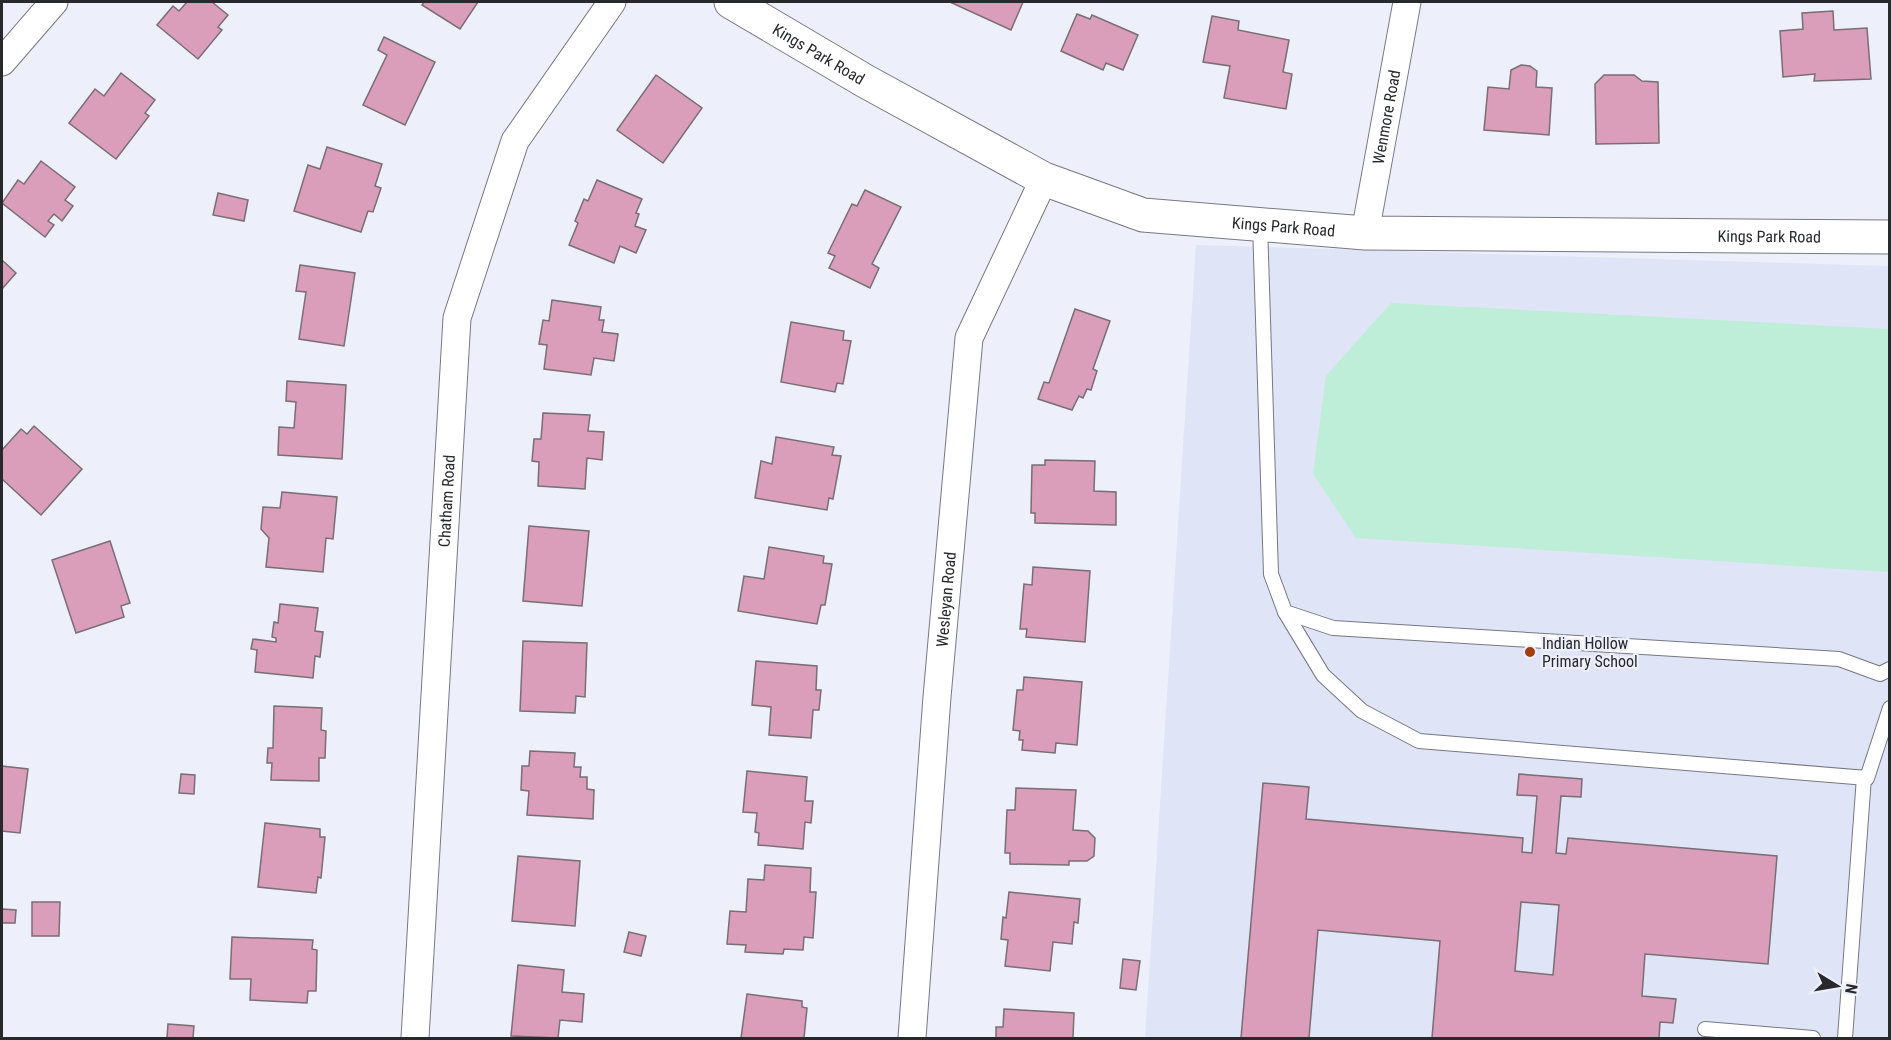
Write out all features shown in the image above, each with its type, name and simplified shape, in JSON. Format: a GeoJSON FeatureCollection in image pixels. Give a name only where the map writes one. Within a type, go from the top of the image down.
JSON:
{"type":"FeatureCollection","features":[{"type":"Feature","properties":{"kind":"street"},"geometry":{"type":"LineString","coordinates":[[2,62],[54,2]]}},
{"type":"Feature","properties":{"kind":"street","name":"Chatham Road"},"geometry":{"type":"LineString","coordinates":[[415,1038],[457,318],[515,141],[612,2]]}},
{"type":"Feature","properties":{"kind":"street","name":"Kings Park Road"},"geometry":{"type":"LineString","coordinates":[[731,2],[865,81],[1044,179],[1143,215],[1365,233],[1890,237]]}},
{"type":"Feature","properties":{"kind":"street","name":"Wenmore Road"},"geometry":{"type":"LineString","coordinates":[[1365,233],[1407,2]]}},
{"type":"Feature","properties":{"kind":"street","name":"Wesleyan Road"},"geometry":{"type":"LineString","coordinates":[[912,1038],[937,697],[969,338],[1044,179]]}},
{"type":"Feature","properties":{"kind":"lane"},"geometry":{"type":"LineString","coordinates":[[1260,224],[1271,574],[1285,612],[1323,675],[1362,711],[1419,741],[1867,778],[1890,708]]}},
{"type":"Feature","properties":{"kind":"lane"},"geometry":{"type":"LineString","coordinates":[[1285,612],[1333,628],[1839,659],[1880,674],[1890,669]]}},
{"type":"Feature","properties":{"kind":"lane"},"geometry":{"type":"LineString","coordinates":[[1845,1038],[1864,777]]}},
{"type":"Feature","properties":{"kind":"lane"},"geometry":{"type":"LineString","coordinates":[[1705,1029],[1813,1038]]}},
{"type":"Feature","properties":{"kind":"shaded area","name":"Indian Hollow Primary School"},"geometry":{"type":"Polygon","coordinates":[[[1196,245],[1889,266],[1889,1038],[1145,1038],[1196,245]]]}},
{"type":"Feature","properties":{"kind":"green space"},"geometry":{"type":"Polygon","coordinates":[[[1391,303],[1889,329],[1889,572],[1356,538],[1313,474],[1326,376],[1391,303]]]}},
{"type":"Feature","properties":{"kind":"building"},"geometry":{"type":"Polygon","coordinates":[[[187,2],[212,2],[228,15],[218,27],[222,30],[198,59],[157,25],[173,6],[179,11],[187,2]]]}},
{"type":"Feature","properties":{"kind":"building"},"geometry":{"type":"Polygon","coordinates":[[[424,2],[478,2],[460,29],[422,5],[424,2]]]}},
{"type":"Feature","properties":{"kind":"building"},"geometry":{"type":"Polygon","coordinates":[[[953,2],[1023,2],[1011,30],[953,2]]]}},
{"type":"Feature","properties":{"kind":"building"},"geometry":{"type":"Polygon","coordinates":[[[1833,11],[1834,30],[1867,28],[1871,79],[1814,81],[1815,74],[1783,77],[1780,31],[1803,29],[1802,13],[1833,11]]]}},
{"type":"Feature","properties":{"kind":"building"},"geometry":{"type":"Polygon","coordinates":[[[1077,14],[1090,19],[1092,15],[1138,35],[1123,70],[1106,63],[1103,70],[1061,51],[1077,14]]]}},
{"type":"Feature","properties":{"kind":"building"},"geometry":{"type":"Polygon","coordinates":[[[1212,16],[1239,21],[1238,30],[1289,40],[1283,72],[1292,74],[1286,109],[1224,98],[1230,66],[1203,62],[1212,16]]]}},
{"type":"Feature","properties":{"kind":"building"},"geometry":{"type":"Polygon","coordinates":[[[384,37],[435,62],[405,125],[363,105],[387,55],[378,50],[384,37]]]}},
{"type":"Feature","properties":{"kind":"building"},"geometry":{"type":"Polygon","coordinates":[[[1521,65],[1530,66],[1537,71],[1536,87],[1552,88],[1549,135],[1484,130],[1488,87],[1509,89],[1511,70],[1521,65]]]}},
{"type":"Feature","properties":{"kind":"building"},"geometry":{"type":"Polygon","coordinates":[[[121,73],[155,100],[145,113],[149,116],[116,159],[69,123],[95,89],[104,96],[121,73]]]}},
{"type":"Feature","properties":{"kind":"building"},"geometry":{"type":"Polygon","coordinates":[[[656,75],[702,108],[663,163],[617,130],[656,75]]]}},
{"type":"Feature","properties":{"kind":"building"},"geometry":{"type":"Polygon","coordinates":[[[1604,75],[1634,75],[1642,81],[1658,82],[1659,143],[1596,144],[1595,84],[1604,75]]]}},
{"type":"Feature","properties":{"kind":"building"},"geometry":{"type":"Polygon","coordinates":[[[327,147],[382,164],[375,186],[381,188],[373,212],[368,211],[361,232],[294,211],[308,165],[320,169],[327,147]]]}},
{"type":"Feature","properties":{"kind":"building"},"geometry":{"type":"Polygon","coordinates":[[[41,161],[75,187],[65,200],[73,206],[62,221],[54,214],[48,221],[54,225],[45,237],[2,203],[18,180],[24,184],[41,161]]]}},
{"type":"Feature","properties":{"kind":"building"},"geometry":{"type":"Polygon","coordinates":[[[597,180],[642,199],[636,213],[639,214],[635,226],[646,230],[636,253],[620,246],[614,263],[569,245],[584,199],[588,201],[597,180]]]}},
{"type":"Feature","properties":{"kind":"building"},"geometry":{"type":"Polygon","coordinates":[[[865,190],[901,207],[872,264],[879,268],[870,288],[829,268],[835,256],[828,253],[852,204],[857,206],[865,190]]]}},
{"type":"Feature","properties":{"kind":"building"},"geometry":{"type":"Polygon","coordinates":[[[218,193],[248,200],[244,221],[213,215],[218,193]]]}},
{"type":"Feature","properties":{"kind":"building"},"geometry":{"type":"Polygon","coordinates":[[[2,260],[16,273],[2,289],[2,260]]]}},
{"type":"Feature","properties":{"kind":"building"},"geometry":{"type":"Polygon","coordinates":[[[300,265],[355,273],[344,346],[299,339],[306,292],[296,291],[300,265]]]}},
{"type":"Feature","properties":{"kind":"building"},"geometry":{"type":"Polygon","coordinates":[[[552,300],[601,307],[599,320],[604,320],[602,332],[618,334],[614,361],[594,358],[591,375],[544,369],[547,345],[539,344],[543,320],[549,321],[552,300]]]}},
{"type":"Feature","properties":{"kind":"building"},"geometry":{"type":"Polygon","coordinates":[[[1075,309],[1110,321],[1093,369],[1097,371],[1091,390],[1087,389],[1083,398],[1079,396],[1072,410],[1038,399],[1044,382],[1049,383],[1075,309]]]}},
{"type":"Feature","properties":{"kind":"building"},"geometry":{"type":"Polygon","coordinates":[[[791,322],[844,331],[843,340],[851,341],[843,384],[837,383],[835,392],[781,382],[791,322]]]}},
{"type":"Feature","properties":{"kind":"building"},"geometry":{"type":"Polygon","coordinates":[[[287,381],[346,385],[342,459],[278,455],[279,427],[294,428],[296,402],[286,401],[287,381]]]}},
{"type":"Feature","properties":{"kind":"building"},"geometry":{"type":"Polygon","coordinates":[[[543,413],[590,415],[588,431],[604,432],[602,460],[587,458],[585,489],[538,486],[539,462],[532,461],[534,439],[541,439],[543,413]]]}},
{"type":"Feature","properties":{"kind":"building"},"geometry":{"type":"Polygon","coordinates":[[[34,426],[82,469],[41,515],[2,479],[2,450],[21,429],[27,434],[34,426]]]}},
{"type":"Feature","properties":{"kind":"building"},"geometry":{"type":"Polygon","coordinates":[[[776,437],[834,447],[832,455],[841,456],[833,499],[829,498],[827,510],[755,498],[761,461],[772,464],[776,437]]]}},
{"type":"Feature","properties":{"kind":"building"},"geometry":{"type":"Polygon","coordinates":[[[1045,460],[1095,461],[1094,491],[1116,492],[1116,525],[1035,523],[1035,513],[1031,513],[1032,465],[1045,465],[1045,460]]]}},
{"type":"Feature","properties":{"kind":"building"},"geometry":{"type":"Polygon","coordinates":[[[282,492],[337,497],[333,539],[326,538],[323,572],[266,567],[269,538],[261,529],[263,507],[280,508],[282,492]]]}},
{"type":"Feature","properties":{"kind":"building"},"geometry":{"type":"Polygon","coordinates":[[[529,526],[589,531],[582,606],[523,601],[529,526]]]}},
{"type":"Feature","properties":{"kind":"building"},"geometry":{"type":"Polygon","coordinates":[[[110,541],[130,603],[121,606],[124,617],[76,633],[52,560],[110,541]]]}},
{"type":"Feature","properties":{"kind":"building"},"geometry":{"type":"Polygon","coordinates":[[[769,547],[824,556],[823,563],[832,564],[825,605],[821,605],[817,624],[738,611],[744,576],[764,579],[769,547]]]}},
{"type":"Feature","properties":{"kind":"building"},"geometry":{"type":"Polygon","coordinates":[[[1033,567],[1090,571],[1085,642],[1026,637],[1027,629],[1020,629],[1024,584],[1032,585],[1033,567]]]}},
{"type":"Feature","properties":{"kind":"building"},"geometry":{"type":"Polygon","coordinates":[[[280,604],[318,608],[315,631],[323,632],[320,657],[315,656],[313,678],[255,672],[257,650],[251,649],[253,639],[276,642],[276,638],[272,637],[274,622],[278,623],[280,604]]]}},
{"type":"Feature","properties":{"kind":"building"},"geometry":{"type":"Polygon","coordinates":[[[523,641],[587,643],[585,697],[576,696],[575,713],[520,711],[523,641]]]}},
{"type":"Feature","properties":{"kind":"building"},"geometry":{"type":"Polygon","coordinates":[[[756,661],[817,666],[816,690],[821,690],[819,710],[813,710],[811,738],[769,735],[771,707],[752,705],[756,661]]]}},
{"type":"Feature","properties":{"kind":"building"},"geometry":{"type":"Polygon","coordinates":[[[1024,677],[1082,682],[1077,745],[1056,743],[1055,753],[1022,750],[1023,740],[1019,740],[1020,731],[1013,730],[1017,690],[1023,690],[1024,677]]]}},
{"type":"Feature","properties":{"kind":"building"},"geometry":{"type":"Polygon","coordinates":[[[274,706],[322,708],[321,730],[326,731],[325,758],[319,758],[319,781],[271,780],[272,763],[267,763],[268,748],[273,748],[274,706]]]}},
{"type":"Feature","properties":{"kind":"building"},"geometry":{"type":"Polygon","coordinates":[[[530,751],[575,753],[574,767],[581,767],[580,777],[587,777],[587,789],[594,790],[593,819],[527,815],[529,791],[521,790],[522,766],[529,766],[530,751]]]}},
{"type":"Feature","properties":{"kind":"building"},"geometry":{"type":"Polygon","coordinates":[[[2,766],[28,769],[20,833],[2,831],[2,766]]]}},
{"type":"Feature","properties":{"kind":"building"},"geometry":{"type":"Polygon","coordinates":[[[747,771],[807,777],[805,801],[813,801],[811,823],[805,822],[803,849],[758,845],[759,833],[755,832],[757,813],[743,812],[747,771]]]}},
{"type":"Feature","properties":{"kind":"building"},"geometry":{"type":"Polygon","coordinates":[[[181,774],[195,775],[194,794],[179,793],[181,774]]]}},
{"type":"Feature","properties":{"kind":"building"},"geometry":{"type":"Polygon","coordinates":[[[1519,774],[1582,779],[1581,797],[1561,796],[1556,853],[1566,854],[1568,838],[1777,856],[1768,964],[1645,954],[1642,996],[1676,999],[1673,1023],[1660,1022],[1659,1038],[1432,1038],[1440,941],[1318,930],[1309,1038],[1241,1038],[1263,783],[1309,787],[1306,819],[1523,838],[1522,852],[1532,853],[1537,796],[1517,795],[1519,774]],[[1521,902],[1515,971],[1553,975],[1559,905],[1521,902]]]}},
{"type":"Feature","properties":{"kind":"building"},"geometry":{"type":"Polygon","coordinates":[[[1016,788],[1076,790],[1073,830],[1088,831],[1095,838],[1094,856],[1087,861],[1069,861],[1069,865],[1010,864],[1010,853],[1005,853],[1007,810],[1015,810],[1016,788]]]}},
{"type":"Feature","properties":{"kind":"building"},"geometry":{"type":"Polygon","coordinates":[[[265,823],[320,829],[320,837],[325,837],[321,878],[318,877],[316,893],[258,887],[265,823]]]}},
{"type":"Feature","properties":{"kind":"building"},"geometry":{"type":"Polygon","coordinates":[[[518,856],[580,861],[575,926],[512,921],[518,856]]]}},
{"type":"Feature","properties":{"kind":"building"},"geometry":{"type":"Polygon","coordinates":[[[765,865],[811,868],[810,892],[816,892],[813,938],[804,937],[803,950],[784,949],[783,954],[745,952],[746,945],[727,944],[730,911],[746,912],[748,879],[764,880],[765,865]]]}},
{"type":"Feature","properties":{"kind":"building"},"geometry":{"type":"Polygon","coordinates":[[[1009,892],[1080,899],[1078,923],[1074,922],[1072,944],[1053,942],[1050,971],[1005,966],[1008,940],[1001,939],[1009,892]]]}},
{"type":"Feature","properties":{"kind":"building"},"geometry":{"type":"Polygon","coordinates":[[[32,902],[60,902],[59,936],[32,936],[32,902]]]}},
{"type":"Feature","properties":{"kind":"building"},"geometry":{"type":"Polygon","coordinates":[[[2,909],[16,910],[15,923],[2,923],[2,909]]]}},
{"type":"Feature","properties":{"kind":"building"},"geometry":{"type":"Polygon","coordinates":[[[629,932],[646,936],[641,956],[624,952],[629,932]]]}},
{"type":"Feature","properties":{"kind":"building"},"geometry":{"type":"Polygon","coordinates":[[[232,937],[313,940],[312,949],[317,950],[316,991],[308,991],[307,1003],[250,1000],[251,979],[230,979],[232,937]]]}},
{"type":"Feature","properties":{"kind":"building"},"geometry":{"type":"Polygon","coordinates":[[[1123,959],[1140,961],[1136,990],[1120,988],[1123,959]]]}},
{"type":"Feature","properties":{"kind":"building"},"geometry":{"type":"Polygon","coordinates":[[[518,965],[564,970],[562,992],[584,994],[582,1022],[560,1020],[558,1038],[511,1036],[518,965]]]}},
{"type":"Feature","properties":{"kind":"building"},"geometry":{"type":"Polygon","coordinates":[[[747,994],[802,1001],[802,1007],[807,1008],[804,1038],[741,1038],[747,994]]]}},
{"type":"Feature","properties":{"kind":"building"},"geometry":{"type":"Polygon","coordinates":[[[1004,1009],[1074,1013],[1073,1038],[996,1038],[996,1027],[1003,1027],[1004,1009]]]}},
{"type":"Feature","properties":{"kind":"building"},"geometry":{"type":"Polygon","coordinates":[[[168,1024],[194,1026],[193,1038],[167,1038],[168,1024]]]}},
{"type":"Feature","properties":{"kind":"place","name":"Indian Hollow Primary School"},"geometry":{"type":"Point","coordinates":[1530,652]}}]}
